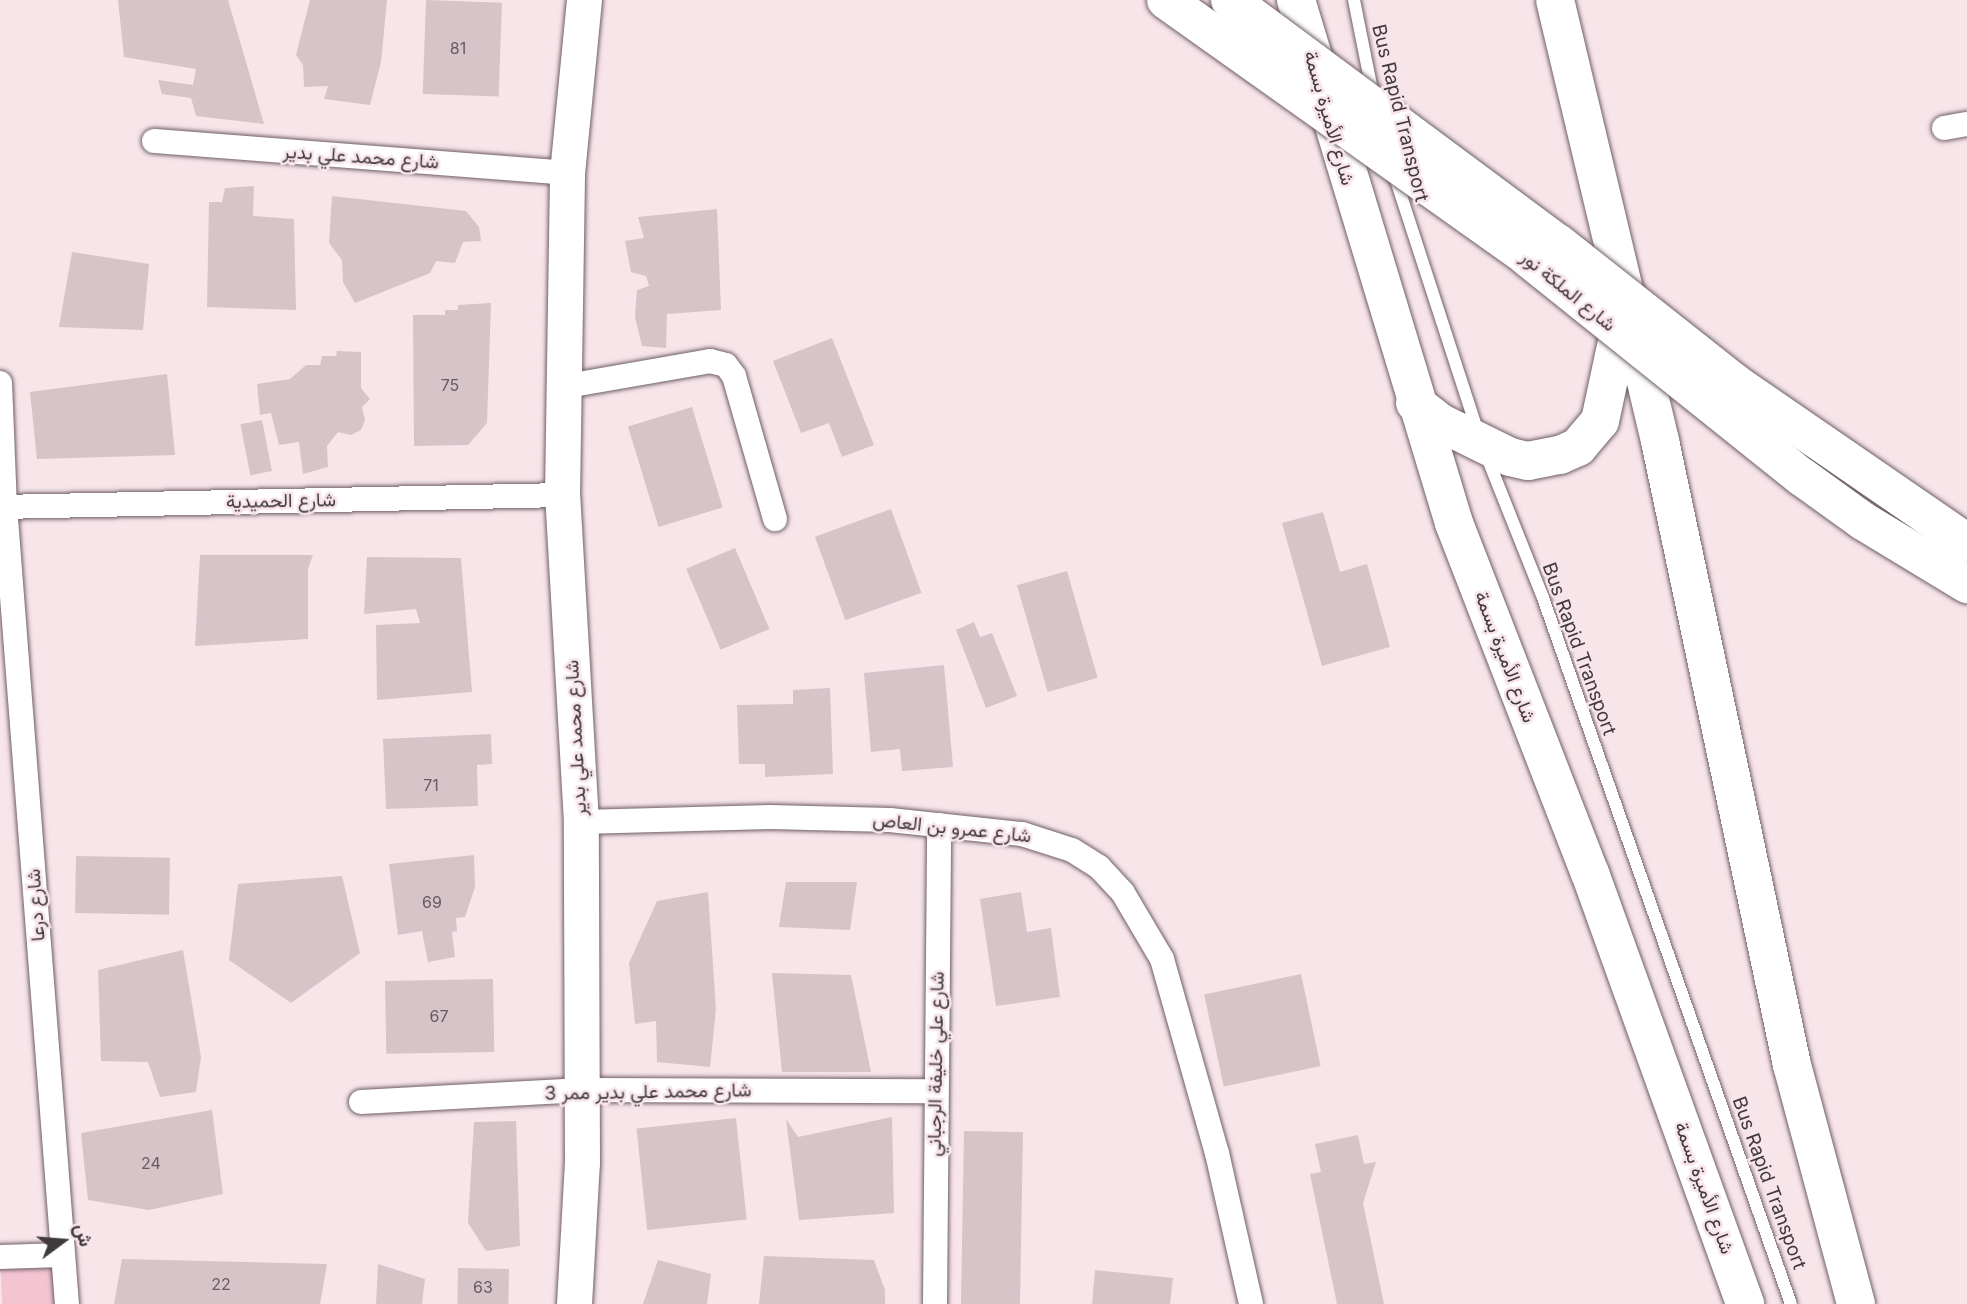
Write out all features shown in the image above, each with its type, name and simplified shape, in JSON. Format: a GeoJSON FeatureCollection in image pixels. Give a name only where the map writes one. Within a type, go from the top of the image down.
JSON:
{"type":"FeatureCollection","features":[{"type":"Feature","properties":{"kind":"main road","name":"شارع الملكة نور"},"geometry":{"type":"LineString","coordinates":[[1166,0],[1527,257],[1812,485],[1967,584]]}},
{"type":"Feature","properties":{"kind":"main road","name":"شارع الملكة نور"},"geometry":{"type":"LineString","coordinates":[[1230,0],[1559,244],[1736,384],[1967,543]]}},
{"type":"Feature","properties":{"kind":"main road","name":"شارع الأميرة بسمة"},"geometry":{"type":"LineString","coordinates":[[1296,0],[1415,403],[1454,523],[1595,886],[1745,1304]]}},
{"type":"Feature","properties":{"kind":"main road"},"geometry":{"type":"LineString","coordinates":[[1536,0],[1579,107]]}},
{"type":"Feature","properties":{"kind":"main road"},"geometry":{"type":"LineString","coordinates":[[1555,0],[1625,305],[1660,441],[1789,1052],[1856,1304]]}},
{"type":"Feature","properties":{"kind":"main road"},"geometry":{"type":"LineString","coordinates":[[1415,403],[1482,444],[1510,457],[1547,459],[1578,447],[1591,435],[1608,397],[1625,305]]}},
{"type":"Feature","properties":{"kind":"street","name":"شارع محمد علي بدير"},"geometry":{"type":"LineString","coordinates":[[574,1304],[583,1090],[581,822],[562,495],[567,386],[567,173],[584,0]]}},
{"type":"Feature","properties":{"kind":"street","name":"شارع محمد علي بدير"},"geometry":{"type":"LineString","coordinates":[[154,141],[567,173]]}},
{"type":"Feature","properties":{"kind":"street"},"geometry":{"type":"LineString","coordinates":[[567,386],[710,361],[726,365],[734,376],[775,519]]}},
{"type":"Feature","properties":{"kind":"street","name":"شارع درعا"},"geometry":{"type":"LineString","coordinates":[[0,383],[3,507],[67,1304]]}},
{"type":"Feature","properties":{"kind":"street","name":"شارع الحميدية"},"geometry":{"type":"LineString","coordinates":[[3,507],[562,495]]}},
{"type":"Feature","properties":{"kind":"street","name":"شارع عمرو بن العاص"},"geometry":{"type":"LineString","coordinates":[[581,822],[834,817],[939,825],[1022,834],[1072,850],[1099,867],[1145,926],[1162,959],[1200,1093],[1251,1304]]}},
{"type":"Feature","properties":{"kind":"street","name":"شارع علي خليفة الرجباني"},"geometry":{"type":"LineString","coordinates":[[935,1304],[939,825]]}},
{"type":"Feature","properties":{"kind":"street","name":"شارع محمد علي بدير ممر 3"},"geometry":{"type":"LineString","coordinates":[[362,1102],[583,1090],[936,1091]]}},
{"type":"Feature","properties":{"kind":"street"},"geometry":{"type":"LineString","coordinates":[[0,1257],[63,1255]]}},
{"type":"Feature","properties":{"kind":"lane","name":"Bus Rapid Transport"},"geometry":{"type":"LineString","coordinates":[[1354,0],[1361,50],[1401,200],[1482,444],[1542,595],[1791,1304]]}},
{"type":"Feature","properties":{"kind":"shaded area"},"geometry":{"type":"Polygon","coordinates":[[[57,1260],[59,1304],[2,1304],[0,1263],[57,1260]]]}},
{"type":"Feature","properties":{"kind":"building"},"geometry":{"type":"Polygon","coordinates":[[[118,0],[228,0],[264,124],[196,116],[191,98],[162,94],[158,80],[193,85],[196,69],[124,57],[118,0]]]}},
{"type":"Feature","properties":{"kind":"building"},"geometry":{"type":"Polygon","coordinates":[[[310,0],[387,0],[381,62],[370,105],[324,99],[328,86],[304,87],[303,65],[296,55],[310,0]]]}},
{"type":"Feature","properties":{"kind":"building"},"geometry":{"type":"Polygon","coordinates":[[[426,0],[502,3],[499,97],[423,94],[426,0]]]}},
{"type":"Feature","properties":{"kind":"building"},"geometry":{"type":"Polygon","coordinates":[[[254,186],[253,216],[294,219],[296,310],[207,307],[209,202],[222,202],[225,188],[254,186]]]}},
{"type":"Feature","properties":{"kind":"building"},"geometry":{"type":"Polygon","coordinates":[[[332,196],[466,211],[479,227],[481,241],[463,242],[455,263],[436,261],[430,273],[355,303],[343,282],[342,260],[329,243],[332,196]]]}},
{"type":"Feature","properties":{"kind":"building"},"geometry":{"type":"Polygon","coordinates":[[[717,209],[721,310],[667,314],[666,348],[642,346],[635,317],[637,290],[649,286],[646,276],[631,272],[625,241],[644,238],[638,217],[717,209]]]}},
{"type":"Feature","properties":{"kind":"building"},"geometry":{"type":"Polygon","coordinates":[[[72,252],[149,264],[143,330],[59,327],[72,252]]]}},
{"type":"Feature","properties":{"kind":"building"},"geometry":{"type":"Polygon","coordinates":[[[491,303],[487,423],[468,445],[414,446],[413,315],[445,315],[445,310],[458,310],[458,305],[491,303]]]}},
{"type":"Feature","properties":{"kind":"building"},"geometry":{"type":"Polygon","coordinates":[[[832,338],[874,445],[842,457],[829,423],[801,433],[773,361],[832,338]]]}},
{"type":"Feature","properties":{"kind":"building"},"geometry":{"type":"Polygon","coordinates":[[[337,351],[361,352],[361,388],[370,399],[362,407],[365,420],[361,430],[351,435],[338,432],[327,446],[328,467],[303,474],[299,442],[279,445],[271,413],[260,415],[257,384],[290,379],[306,365],[320,365],[322,356],[336,356],[337,351]]]}},
{"type":"Feature","properties":{"kind":"building"},"geometry":{"type":"Polygon","coordinates":[[[167,374],[175,455],[37,459],[30,392],[167,374]]]}},
{"type":"Feature","properties":{"kind":"building"},"geometry":{"type":"Polygon","coordinates":[[[692,407],[723,507],[659,527],[628,427],[692,407]]]}},
{"type":"Feature","properties":{"kind":"building"},"geometry":{"type":"Polygon","coordinates":[[[262,420],[272,471],[250,475],[240,424],[262,420]]]}},
{"type":"Feature","properties":{"kind":"building"},"geometry":{"type":"Polygon","coordinates":[[[891,509],[921,593],[845,620],[815,537],[891,509]]]}},
{"type":"Feature","properties":{"kind":"building"},"geometry":{"type":"Polygon","coordinates":[[[1323,512],[1340,572],[1367,564],[1390,647],[1322,666],[1282,523],[1323,512]]]}},
{"type":"Feature","properties":{"kind":"building"},"geometry":{"type":"Polygon","coordinates":[[[735,548],[769,629],[721,650],[686,569],[735,548]]]}},
{"type":"Feature","properties":{"kind":"building"},"geometry":{"type":"Polygon","coordinates":[[[200,555],[313,555],[308,569],[308,639],[195,646],[200,555]]]}},
{"type":"Feature","properties":{"kind":"building"},"geometry":{"type":"Polygon","coordinates":[[[367,557],[461,558],[472,692],[377,700],[376,625],[420,623],[416,609],[364,614],[367,557]]]}},
{"type":"Feature","properties":{"kind":"building"},"geometry":{"type":"Polygon","coordinates":[[[1067,571],[1098,678],[1048,692],[1017,585],[1067,571]]]}},
{"type":"Feature","properties":{"kind":"building"},"geometry":{"type":"Polygon","coordinates":[[[974,622],[980,637],[992,633],[1017,696],[986,708],[956,630],[974,622]]]}},
{"type":"Feature","properties":{"kind":"building"},"geometry":{"type":"Polygon","coordinates":[[[944,665],[953,767],[902,771],[900,749],[871,752],[864,673],[944,665]]]}},
{"type":"Feature","properties":{"kind":"building"},"geometry":{"type":"Polygon","coordinates":[[[830,688],[833,774],[765,777],[765,764],[739,764],[737,705],[793,704],[793,690],[830,688]]]}},
{"type":"Feature","properties":{"kind":"building"},"geometry":{"type":"Polygon","coordinates":[[[491,734],[492,764],[477,765],[478,806],[386,809],[383,739],[491,734]]]}},
{"type":"Feature","properties":{"kind":"building"},"geometry":{"type":"Polygon","coordinates":[[[474,855],[475,887],[465,917],[456,918],[457,931],[452,932],[455,957],[428,962],[422,931],[398,935],[389,864],[474,855]]]}},
{"type":"Feature","properties":{"kind":"building"},"geometry":{"type":"Polygon","coordinates":[[[76,856],[170,858],[169,915],[75,913],[76,856]]]}},
{"type":"Feature","properties":{"kind":"building"},"geometry":{"type":"Polygon","coordinates":[[[342,876],[360,953],[291,1003],[229,960],[238,884],[342,876]]]}},
{"type":"Feature","properties":{"kind":"building"},"geometry":{"type":"Polygon","coordinates":[[[786,882],[857,882],[850,930],[779,927],[786,882]]]}},
{"type":"Feature","properties":{"kind":"building"},"geometry":{"type":"Polygon","coordinates":[[[708,892],[716,1009],[710,1067],[657,1062],[656,1021],[635,1024],[629,963],[657,901],[708,892]]]}},
{"type":"Feature","properties":{"kind":"building"},"geometry":{"type":"Polygon","coordinates":[[[1021,892],[1027,932],[1051,928],[1060,997],[996,1006],[980,899],[1021,892]]]}},
{"type":"Feature","properties":{"kind":"building"},"geometry":{"type":"Polygon","coordinates":[[[183,950],[201,1057],[196,1092],[160,1097],[148,1062],[101,1061],[98,970],[183,950]]]}},
{"type":"Feature","properties":{"kind":"building"},"geometry":{"type":"Polygon","coordinates":[[[772,973],[851,975],[871,1072],[782,1072],[772,973]]]}},
{"type":"Feature","properties":{"kind":"building"},"geometry":{"type":"Polygon","coordinates":[[[1301,974],[1321,1066],[1224,1087],[1204,995],[1301,974]]]}},
{"type":"Feature","properties":{"kind":"building"},"geometry":{"type":"Polygon","coordinates":[[[493,979],[494,1052],[386,1054],[385,981],[493,979]]]}},
{"type":"Feature","properties":{"kind":"building"},"geometry":{"type":"Polygon","coordinates":[[[212,1110],[223,1194],[149,1210],[88,1200],[81,1133],[212,1110]]]}},
{"type":"Feature","properties":{"kind":"building"},"geometry":{"type":"Polygon","coordinates":[[[892,1117],[894,1213],[799,1220],[786,1119],[798,1137],[892,1117]]]}},
{"type":"Feature","properties":{"kind":"building"},"geometry":{"type":"Polygon","coordinates":[[[736,1118],[747,1219],[647,1230],[637,1128],[736,1118]]]}},
{"type":"Feature","properties":{"kind":"building"},"geometry":{"type":"Polygon","coordinates":[[[516,1121],[520,1246],[486,1251],[468,1223],[474,1122],[516,1121]]]}},
{"type":"Feature","properties":{"kind":"building"},"geometry":{"type":"Polygon","coordinates":[[[964,1131],[1023,1132],[1020,1304],[961,1304],[964,1131]]]}},
{"type":"Feature","properties":{"kind":"building"},"geometry":{"type":"Polygon","coordinates":[[[1358,1135],[1364,1164],[1376,1162],[1363,1203],[1384,1304],[1337,1304],[1310,1174],[1321,1172],[1315,1144],[1358,1135]]]}},
{"type":"Feature","properties":{"kind":"building"},"geometry":{"type":"Polygon","coordinates":[[[764,1256],[874,1260],[885,1290],[885,1304],[759,1304],[764,1256]]]}},
{"type":"Feature","properties":{"kind":"building"},"geometry":{"type":"Polygon","coordinates":[[[122,1259],[327,1264],[320,1304],[114,1304],[122,1259]]]}},
{"type":"Feature","properties":{"kind":"building"},"geometry":{"type":"Polygon","coordinates":[[[658,1260],[711,1274],[707,1304],[643,1304],[658,1260]]]}},
{"type":"Feature","properties":{"kind":"building"},"geometry":{"type":"Polygon","coordinates":[[[378,1264],[425,1279],[422,1304],[376,1304],[378,1264]]]}},
{"type":"Feature","properties":{"kind":"building"},"geometry":{"type":"Polygon","coordinates":[[[458,1268],[509,1269],[508,1304],[457,1304],[458,1268]]]}},
{"type":"Feature","properties":{"kind":"building"},"geometry":{"type":"Polygon","coordinates":[[[1095,1270],[1173,1278],[1170,1304],[1092,1304],[1095,1270]]]}}]}
